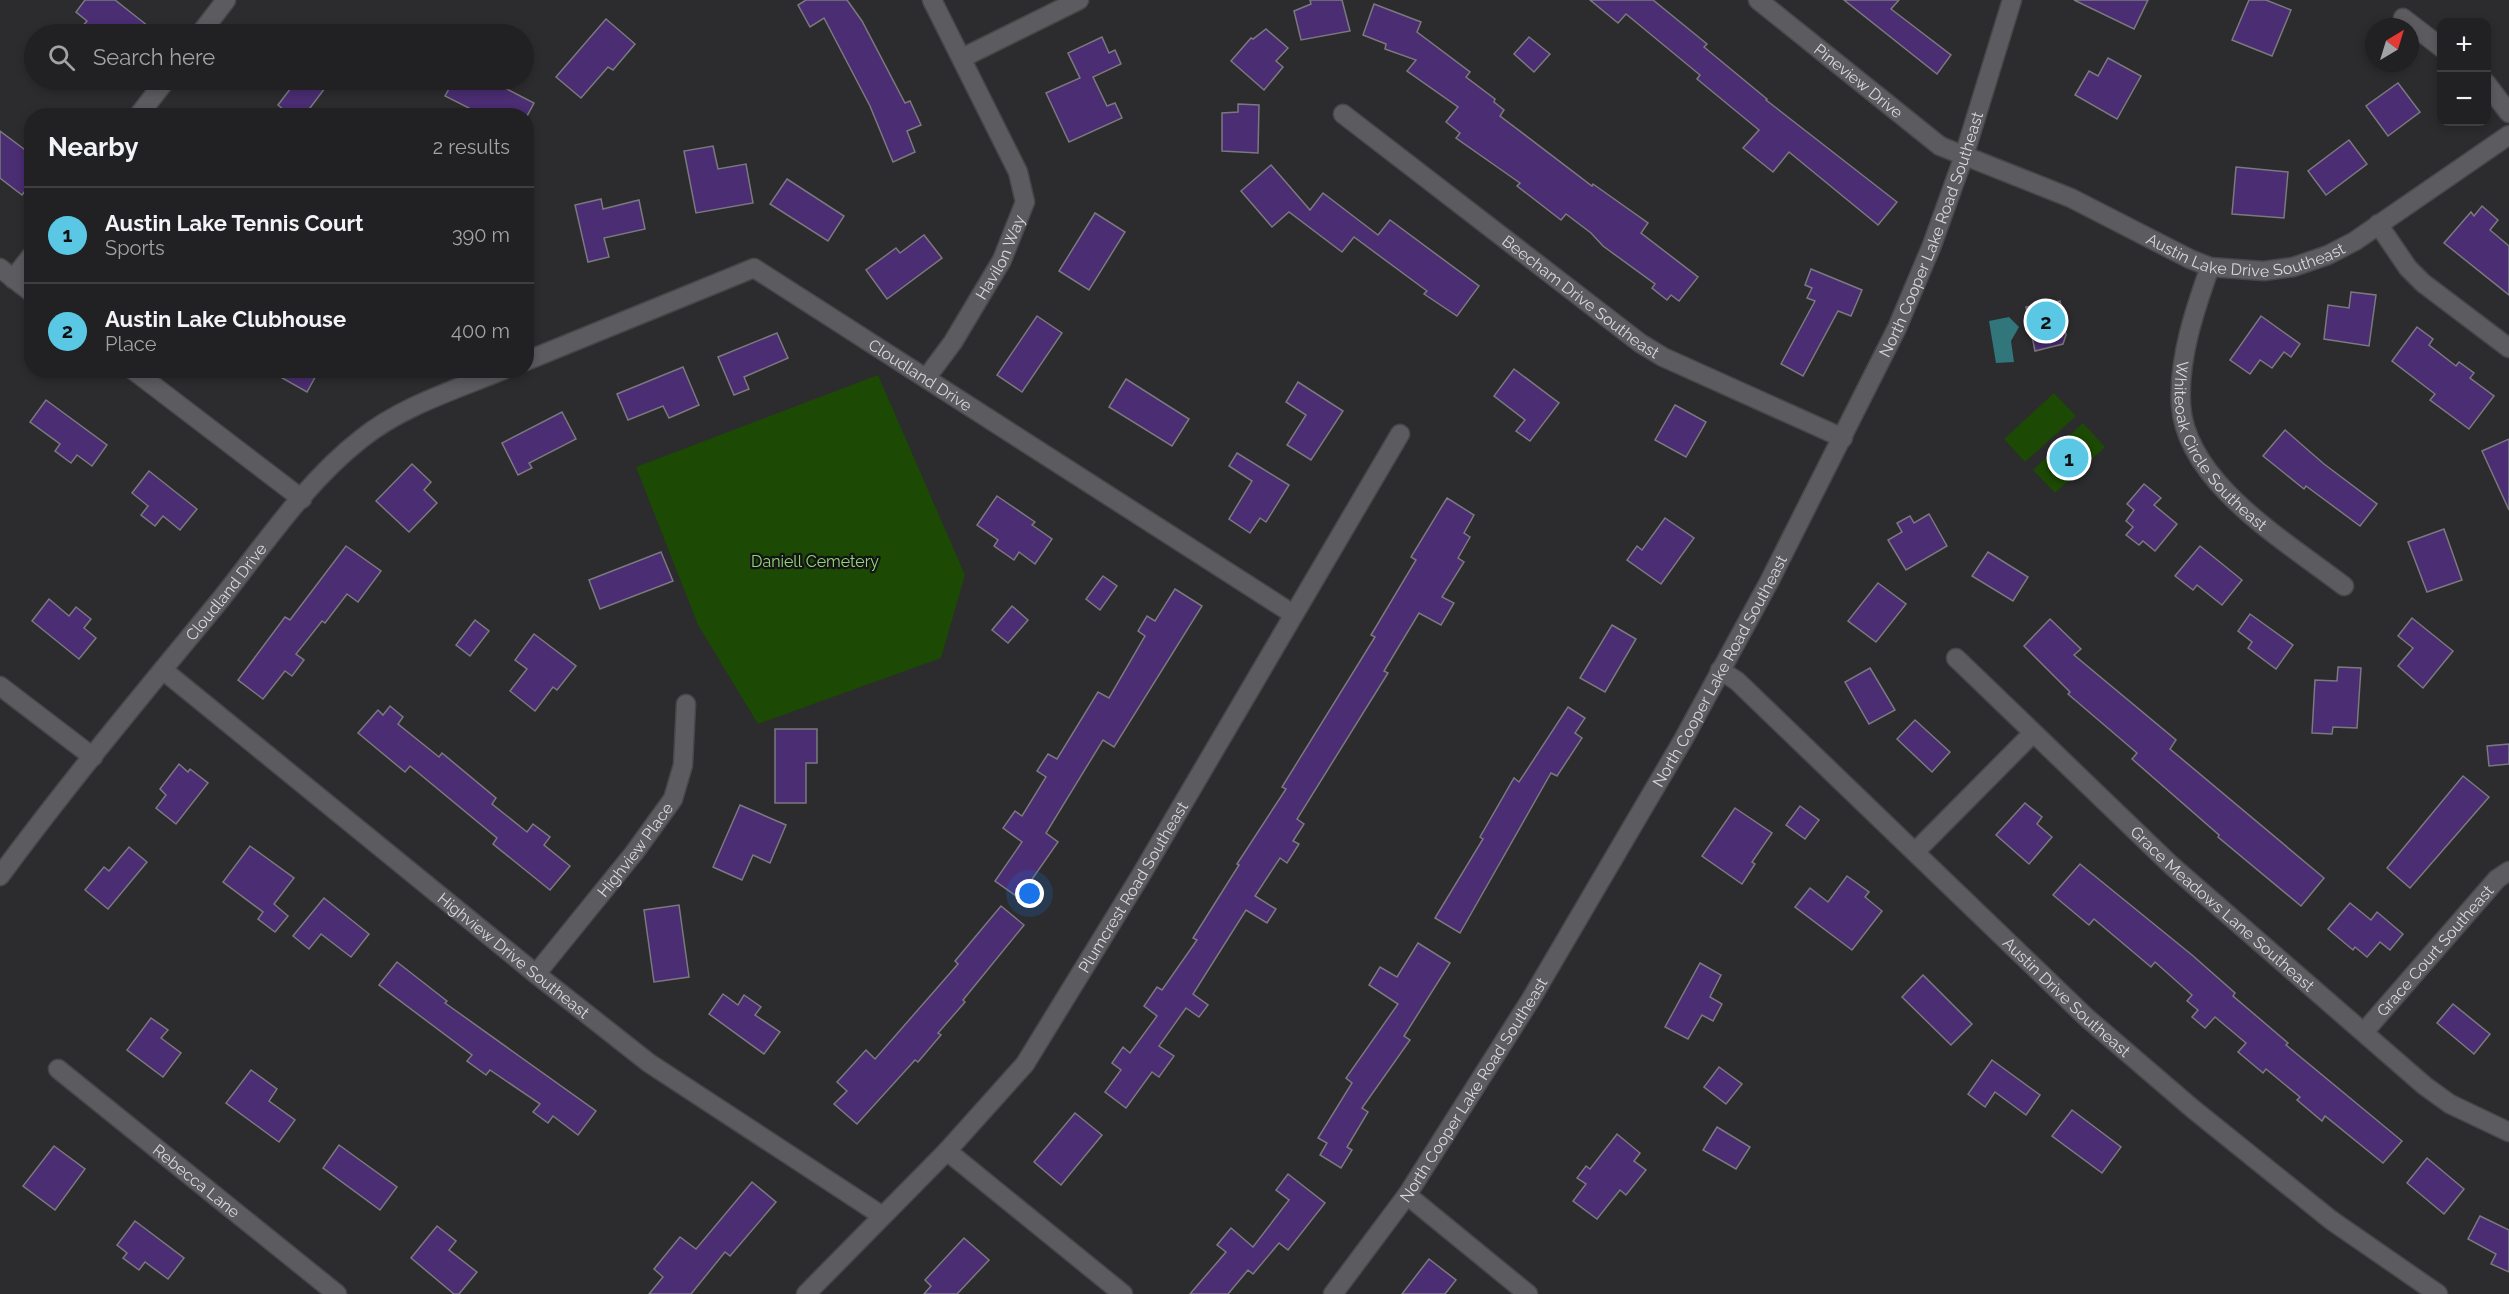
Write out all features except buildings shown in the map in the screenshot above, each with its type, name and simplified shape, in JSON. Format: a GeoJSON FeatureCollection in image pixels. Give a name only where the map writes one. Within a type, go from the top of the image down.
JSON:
{"type":"FeatureCollection","features":[{"type":"Feature","properties":{"kind":"street","name":"Havilon Way"},"geometry":{"type":"LineString","coordinates":[[927,377],[952,342],[1002,260],[1025,202],[1018,172],[932,0]]}},
{"type":"Feature","properties":{"kind":"street"},"geometry":{"type":"LineString","coordinates":[[962,58],[1079,0]]}},
{"type":"Feature","properties":{"kind":"street","name":"Pineview Drive"},"geometry":{"type":"LineString","coordinates":[[1758,0],[1940,146],[1964,156]]}},
{"type":"Feature","properties":{"kind":"street","name":"North Cooper Lake Road Southeast"},"geometry":{"type":"LineString","coordinates":[[1332,1294],[1407,1195],[1531,999],[1607,872],[1720,670],[1843,438],[1897,328],[1932,245],[1964,156],[2012,0]]}},
{"type":"Feature","properties":{"kind":"street"},"geometry":{"type":"LineString","coordinates":[[207,24],[224,1]]}},
{"type":"Feature","properties":{"kind":"street"},"geometry":{"type":"LineString","coordinates":[[2419,30],[2437,44]]}},
{"type":"Feature","properties":{"kind":"street"},"geometry":{"type":"LineString","coordinates":[[2491,88],[2509,113]]}},
{"type":"Feature","properties":{"kind":"street"},"geometry":{"type":"LineString","coordinates":[[144,108],[158,90]]}},
{"type":"Feature","properties":{"kind":"street","name":"Beecham Drive Southeast"},"geometry":{"type":"LineString","coordinates":[[1343,114],[1640,343],[1663,357],[1843,438]]}},
{"type":"Feature","properties":{"kind":"street","name":"Austin Lake Drive Southeast"},"geometry":{"type":"LineString","coordinates":[[1964,156],[2071,198],[2170,250],[2210,267],[2264,271],[2293,267],[2328,255],[2379,224],[2509,135]]}},
{"type":"Feature","properties":{"kind":"street"},"geometry":{"type":"LineString","coordinates":[[2379,224],[2408,268],[2422,283],[2509,348]]}},
{"type":"Feature","properties":{"kind":"street"},"geometry":{"type":"LineString","coordinates":[[24,261],[6,274],[24,287]]}},
{"type":"Feature","properties":{"kind":"street","name":"Whiteoak Circle Southeast"},"geometry":{"type":"LineString","coordinates":[[2210,267],[2202,290],[2181,377],[2181,406],[2193,448],[2213,479],[2235,501],[2344,586]]}},
{"type":"Feature","properties":{"kind":"street","name":"Cloudland Drive"},"geometry":{"type":"LineString","coordinates":[[534,358],[754,268],[1293,614]]}},
{"type":"Feature","properties":{"kind":"street"},"geometry":{"type":"LineString","coordinates":[[143,378],[302,499]]}},
{"type":"Feature","properties":{"kind":"street","name":"Cloudland Drive"},"geometry":{"type":"LineString","coordinates":[[0,876],[163,670],[302,499],[340,456],[401,412],[484,378]]}},
{"type":"Feature","properties":{"kind":"street","name":"Plumcrest Road Southeast"},"geometry":{"type":"LineString","coordinates":[[806,1294],[881,1215],[947,1151],[1025,1064],[1141,875],[1400,435]]}},
{"type":"Feature","properties":{"kind":"street","name":"Grace Meadows Lane Southeast"},"geometry":{"type":"LineString","coordinates":[[1956,658],[2032,734],[2172,866],[2364,1032],[2450,1104],[2509,1132]]}},
{"type":"Feature","properties":{"kind":"street","name":"Highview Drive Southeast"},"geometry":{"type":"LineString","coordinates":[[163,670],[536,974],[649,1063],[881,1215]]}},
{"type":"Feature","properties":{"kind":"street","name":"Austin Drive Southeast"},"geometry":{"type":"LineString","coordinates":[[1720,670],[1737,681],[2087,1018],[2193,1109],[2331,1220],[2438,1294]]}},
{"type":"Feature","properties":{"kind":"street"},"geometry":{"type":"LineString","coordinates":[[0,686],[93,757]]}},
{"type":"Feature","properties":{"kind":"street","name":"Highview Place"},"geometry":{"type":"LineString","coordinates":[[536,974],[634,853],[673,799],[683,765],[686,704]]}},
{"type":"Feature","properties":{"kind":"street"},"geometry":{"type":"LineString","coordinates":[[1915,852],[2032,734]]}},
{"type":"Feature","properties":{"kind":"street","name":"Grace Court Southeast"},"geometry":{"type":"LineString","coordinates":[[2364,1032],[2497,879],[2509,871]]}},
{"type":"Feature","properties":{"kind":"street","name":"Rebecca Lane"},"geometry":{"type":"LineString","coordinates":[[58,1069],[337,1294]]}},
{"type":"Feature","properties":{"kind":"street"},"geometry":{"type":"LineString","coordinates":[[947,1151],[1123,1294]]}},
{"type":"Feature","properties":{"kind":"street"},"geometry":{"type":"LineString","coordinates":[[1407,1195],[1528,1294]]}},
{"type":"Feature","properties":{"kind":"green space","name":"Daniell Cemetery"},"geometry":{"type":"Polygon","coordinates":[[[878,375],[965,575],[941,658],[758,724],[698,625],[636,467],[878,375]]]}},
{"type":"Feature","properties":{"kind":"green space"},"geometry":{"type":"Polygon","coordinates":[[[2054,393],[2076,416],[2025,462],[2004,439],[2054,393]]]}},
{"type":"Feature","properties":{"kind":"green space"},"geometry":{"type":"Polygon","coordinates":[[[2083,423],[2105,447],[2055,493],[2033,470],[2083,423]]]}},
{"type":"Feature","properties":{"kind":"water"},"geometry":{"type":"Polygon","coordinates":[[[2009,317],[2019,327],[2011,341],[2014,362],[1996,363],[1989,321],[2009,317]]]}},
{"type":"Feature","properties":{"kind":"place","name":"Austin Lake Clubhouse"},"geometry":{"type":"Point","coordinates":[2046,321]}},
{"type":"Feature","properties":{"kind":"place","name":"Austin Lake Tennis Court"},"geometry":{"type":"Point","coordinates":[2069,458]}}]}
